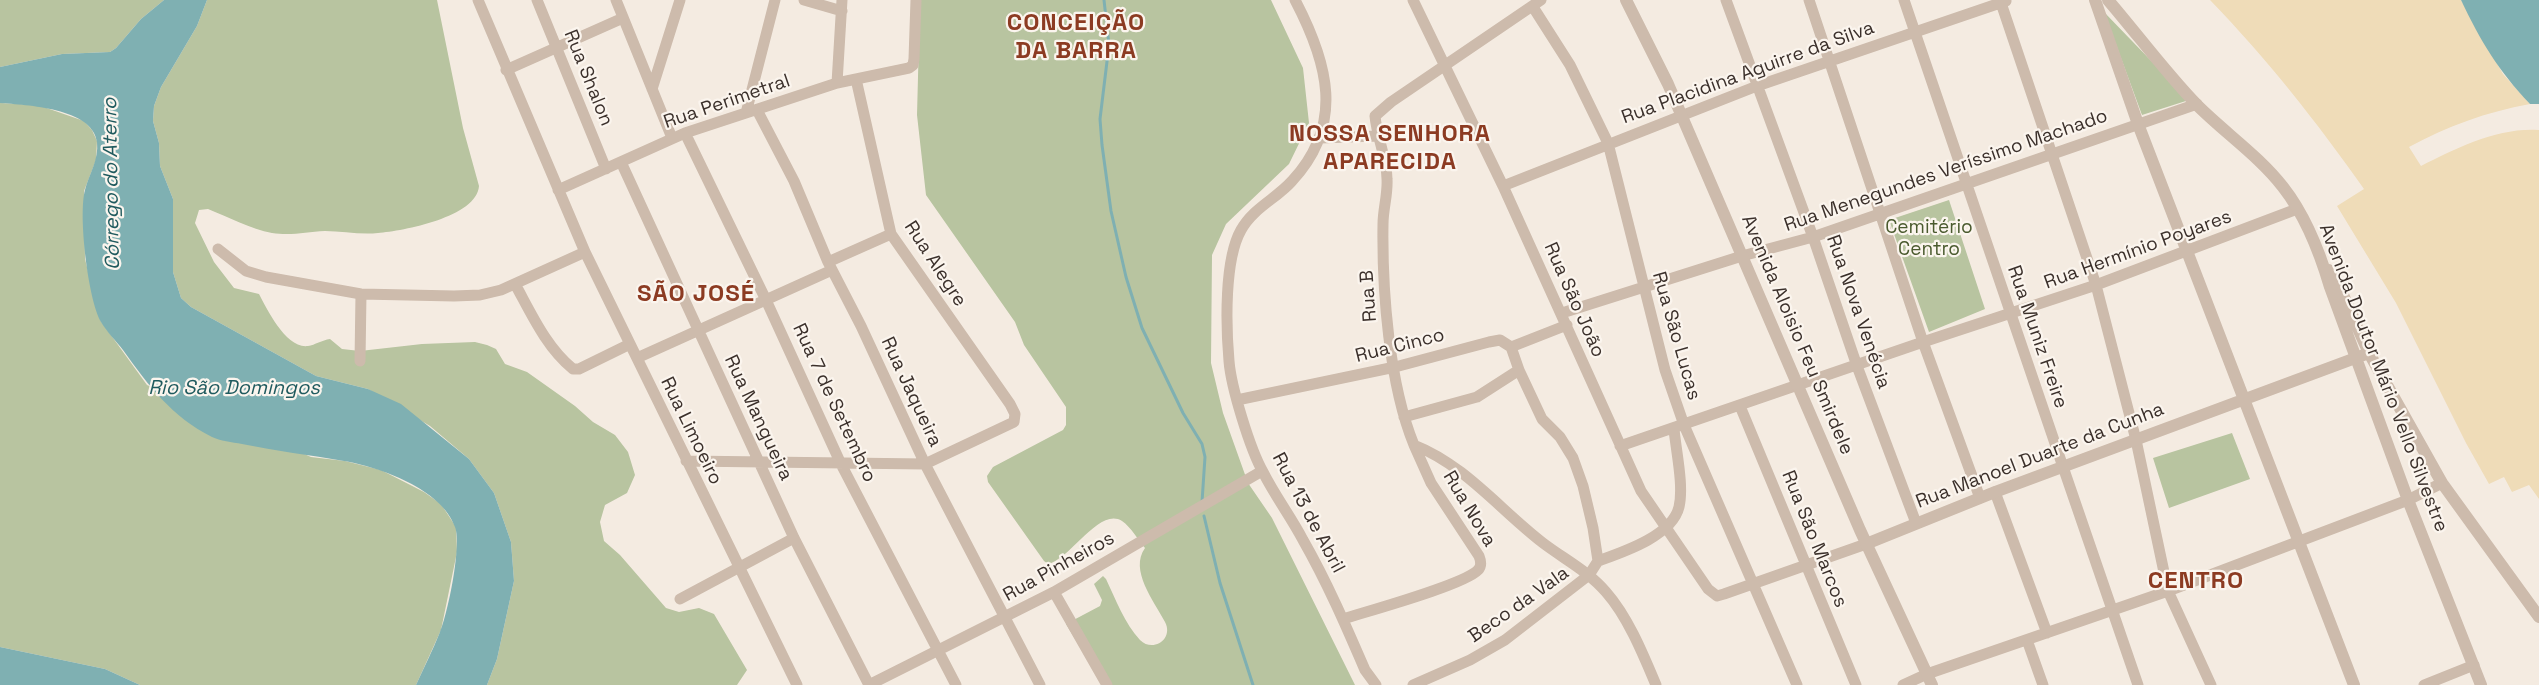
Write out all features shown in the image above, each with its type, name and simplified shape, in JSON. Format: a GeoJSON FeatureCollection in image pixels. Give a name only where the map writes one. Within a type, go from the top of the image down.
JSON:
{"type":"FeatureCollection","features":[{"type":"Feature","properties":{"kind":"street","name":"Rua Limoeiro"},"geometry":{"type":"LineString","coordinates":[[478,0],[506,70],[586,252],[686,461],[797,685]]}},
{"type":"Feature","properties":{"kind":"street","name":"Rua Shalon"},"geometry":{"type":"LineString","coordinates":[[537,0],[606,169]]}},
{"type":"Feature","properties":{"kind":"street"},"geometry":{"type":"LineString","coordinates":[[616,0],[672,138]]}},
{"type":"Feature","properties":{"kind":"street"},"geometry":{"type":"LineString","coordinates":[[652,89],[680,0]]}},
{"type":"Feature","properties":{"kind":"street"},"geometry":{"type":"LineString","coordinates":[[746,113],[775,0]]}},
{"type":"Feature","properties":{"kind":"street"},"geometry":{"type":"LineString","coordinates":[[804,0],[842,6],[836,83]]}},
{"type":"Feature","properties":{"kind":"street","name":"Rua Perimetral"},"geometry":{"type":"LineString","coordinates":[[558,190],[685,133],[836,83],[903,70],[913,65],[916,0]]}},
{"type":"Feature","properties":{"kind":"street","name":"Rua 13 de Abril"},"geometry":{"type":"LineString","coordinates":[[1295,0],[1320,55],[1326,89],[1326,113],[1321,138],[1309,159],[1291,182],[1249,219],[1235,244],[1231,259],[1229,284],[1229,362],[1237,400],[1262,471],[1304,540],[1343,619],[1365,670],[1376,685]]}},
{"type":"Feature","properties":{"kind":"street","name":"Rua São João"},"geometry":{"type":"LineString","coordinates":[[1413,0],[1562,313],[1641,491],[1712,594],[1724,594]]}},
{"type":"Feature","properties":{"kind":"street","name":"Avenida Aloisio Feu Smirdele"},"geometry":{"type":"LineString","coordinates":[[1626,0],[1682,114],[1866,544],[1929,679]]}},
{"type":"Feature","properties":{"kind":"street","name":"Rua Nova Venécia"},"geometry":{"type":"LineString","coordinates":[[1726,0],[1813,237],[1857,366],[1916,523]]}},
{"type":"Feature","properties":{"kind":"street"},"geometry":{"type":"LineString","coordinates":[[1809,0],[1923,342],[1980,498]]}},
{"type":"Feature","properties":{"kind":"street","name":"Rua Muniz Freire"},"geometry":{"type":"LineString","coordinates":[[1904,0],[1968,183],[2009,314],[2138,685]]}},
{"type":"Feature","properties":{"kind":"street"},"geometry":{"type":"LineString","coordinates":[[2095,0],[2138,124],[2354,685]]}},
{"type":"Feature","properties":{"kind":"street","name":"Avenida Doutor Mário Vello Silvestre"},"geometry":{"type":"LineString","coordinates":[[2108,0],[2197,104],[2270,172],[2284,188],[2298,209],[2321,257],[2408,500],[2481,685]]}},
{"type":"Feature","properties":{"kind":"street"},"geometry":{"type":"LineString","coordinates":[[2002,1],[2050,154],[2096,285],[2136,440],[2168,591],[2211,685]]}},
{"type":"Feature","properties":{"kind":"street","name":"Rua Placidina Aguirre da Silva"},"geometry":{"type":"LineString","coordinates":[[1503,186],[1756,86],[2002,1]]}},
{"type":"Feature","properties":{"kind":"street","name":"Rua B"},"geometry":{"type":"LineString","coordinates":[[1414,445],[1404,417],[1388,323],[1383,227],[1387,176],[1376,136],[1375,116],[1378,112],[1537,3]]}},
{"type":"Feature","properties":{"kind":"street","name":"Rua São Lucas"},"geometry":{"type":"LineString","coordinates":[[1537,3],[1608,143],[1679,427],[1797,685]]}},
{"type":"Feature","properties":{"kind":"street"},"geometry":{"type":"LineString","coordinates":[[506,70],[557,49],[623,18]]}},
{"type":"Feature","properties":{"kind":"street","name":"Rua Alegre"},"geometry":{"type":"LineString","coordinates":[[856,79],[891,234],[1010,404],[1015,414],[1014,422],[926,464]]}},
{"type":"Feature","properties":{"kind":"street","name":"Rua Menegundes Veríssimo Machado"},"geometry":{"type":"LineString","coordinates":[[1562,313],[1643,289],[1742,256],[1813,237],[2197,104]]}},
{"type":"Feature","properties":{"kind":"street","name":"Rua Jaqueira"},"geometry":{"type":"LineString","coordinates":[[757,110],[794,181],[830,266],[861,326],[926,464],[1040,685]]}},
{"type":"Feature","properties":{"kind":"street","name":"Rua 7 de Setembro"},"geometry":{"type":"LineString","coordinates":[[685,133],[766,300],[841,464],[956,685]]}},
{"type":"Feature","properties":{"kind":"street"},"geometry":{"type":"LineString","coordinates":[[1321,138],[1376,136]]}},
{"type":"Feature","properties":{"kind":"street","name":"Rua Mangueira"},"geometry":{"type":"LineString","coordinates":[[621,162],[794,538],[869,685]]}},
{"type":"Feature","properties":{"kind":"street","name":"Rua Hermínio Poyares"},"geometry":{"type":"LineString","coordinates":[[1620,446],[2096,285],[2188,252],[2298,209]]}},
{"type":"Feature","properties":{"kind":"street"},"geometry":{"type":"LineString","coordinates":[[638,358],[698,329],[766,300],[891,234]]}},
{"type":"Feature","properties":{"kind":"street"},"geometry":{"type":"LineString","coordinates":[[218,249],[246,271],[361,294],[480,295],[515,284],[586,252]]}},
{"type":"Feature","properties":{"kind":"street"},"geometry":{"type":"LineString","coordinates":[[2321,257],[2339,286],[2369,353],[2442,483],[2539,617]]}},
{"type":"Feature","properties":{"kind":"street"},"geometry":{"type":"LineString","coordinates":[[515,284],[550,344],[559,357],[572,369],[579,369],[630,344]]}},
{"type":"Feature","properties":{"kind":"street"},"geometry":{"type":"LineString","coordinates":[[360,361],[361,294]]}},
{"type":"Feature","properties":{"kind":"street","name":"Rua Cinco"},"geometry":{"type":"LineString","coordinates":[[1237,400],[1395,368],[1489,342],[1500,340],[1511,346],[1567,325]]}},
{"type":"Feature","properties":{"kind":"street"},"geometry":{"type":"LineString","coordinates":[[1511,346],[1519,370],[1542,419],[1560,437],[1573,458],[1593,528],[1598,561],[1590,576]]}},
{"type":"Feature","properties":{"kind":"street","name":"Rua Manoel Duarte da Cunha"},"geometry":{"type":"LineString","coordinates":[[1724,594],[1806,563],[1866,544],[2063,466],[2369,353]]}},
{"type":"Feature","properties":{"kind":"street"},"geometry":{"type":"LineString","coordinates":[[1404,417],[1477,397],[1519,370]]}},
{"type":"Feature","properties":{"kind":"street","name":"Rua São Marcos"},"geometry":{"type":"LineString","coordinates":[[1740,406],[1856,685]]}},
{"type":"Feature","properties":{"kind":"street"},"geometry":{"type":"LineString","coordinates":[[1598,561],[1638,546],[1667,527],[1679,507],[1679,427]]}},
{"type":"Feature","properties":{"kind":"street"},"geometry":{"type":"LineString","coordinates":[[1414,445],[1432,452],[1456,467],[1543,543],[1590,576],[1613,602],[1643,655],[1656,685]]}},
{"type":"Feature","properties":{"kind":"street","name":"Rua Nova"},"geometry":{"type":"LineString","coordinates":[[1343,619],[1458,582],[1478,570],[1480,566],[1479,556],[1432,483],[1414,445]]}},
{"type":"Feature","properties":{"kind":"street"},"geometry":{"type":"LineString","coordinates":[[686,461],[926,464]]}},
{"type":"Feature","properties":{"kind":"street","name":"Rua Pinheiros"},"geometry":{"type":"LineString","coordinates":[[869,685],[1054,592],[1262,471]]}},
{"type":"Feature","properties":{"kind":"street"},"geometry":{"type":"LineString","coordinates":[[1903,685],[1929,679],[2027,640],[2168,591],[2408,500],[2442,483]]}},
{"type":"Feature","properties":{"kind":"street"},"geometry":{"type":"LineString","coordinates":[[1995,492],[2047,633]]}},
{"type":"Feature","properties":{"kind":"street"},"geometry":{"type":"LineString","coordinates":[[680,599],[794,538]]}},
{"type":"Feature","properties":{"kind":"street","name":"Beco da Vala"},"geometry":{"type":"LineString","coordinates":[[1413,685],[1470,660],[1505,640],[1590,576]]}},
{"type":"Feature","properties":{"kind":"street"},"geometry":{"type":"LineString","coordinates":[[1054,592],[1107,685]]}},
{"type":"Feature","properties":{"kind":"street"},"geometry":{"type":"LineString","coordinates":[[2027,640],[2043,685]]}},
{"type":"Feature","properties":{"kind":"street"},"geometry":{"type":"LineString","coordinates":[[2424,685],[2474,665]]}},
{"type":"Feature","properties":{"kind":"green space"},"geometry":{"type":"Polygon","coordinates":[[[0,0],[164,0],[141,19],[116,48],[110,52],[62,54],[0,67],[0,0]]]}},
{"type":"Feature","properties":{"kind":"green space"},"geometry":{"type":"Polygon","coordinates":[[[207,0],[437,0],[463,128],[479,186],[475,197],[466,206],[453,214],[437,220],[389,232],[325,231],[279,234],[248,226],[208,209],[199,210],[195,223],[214,262],[234,288],[259,294],[278,327],[292,341],[308,346],[330,339],[342,349],[360,351],[422,344],[475,342],[487,345],[496,349],[505,364],[527,372],[575,406],[593,422],[615,435],[628,452],[635,475],[627,493],[605,505],[600,522],[604,541],[620,555],[666,608],[679,612],[699,608],[714,614],[747,670],[737,685],[487,685],[497,659],[514,581],[511,542],[494,493],[469,459],[430,426],[368,389],[316,376],[191,307],[181,298],[173,272],[173,199],[160,166],[159,143],[153,121],[154,106],[161,87],[197,26],[207,0]]]}},
{"type":"Feature","properties":{"kind":"green space"},"geometry":{"type":"Polygon","coordinates":[[[920,0],[1271,0],[1303,68],[1309,123],[1289,164],[1226,224],[1212,255],[1211,363],[1223,413],[1248,483],[1272,518],[1355,685],[1103,685],[1066,624],[1100,606],[1102,600],[1094,584],[1103,576],[1106,579],[1125,619],[1135,634],[1145,644],[1151,645],[1161,642],[1167,634],[1167,628],[1141,576],[1141,557],[1145,548],[1122,521],[1113,519],[1104,521],[1057,560],[1048,564],[988,482],[987,476],[993,467],[1063,430],[1066,425],[1066,407],[1024,345],[1015,322],[926,195],[917,115],[920,0]]]}},
{"type":"Feature","properties":{"kind":"green space"},"geometry":{"type":"Polygon","coordinates":[[[2104,12],[2189,100],[2142,115],[2104,12]]]}},
{"type":"Feature","properties":{"kind":"green space"},"geometry":{"type":"Polygon","coordinates":[[[0,103],[38,105],[84,121],[92,130],[97,141],[96,160],[84,191],[85,259],[100,320],[147,385],[311,457],[345,461],[381,470],[424,492],[441,504],[456,527],[457,552],[441,630],[416,685],[140,685],[105,669],[0,647],[0,103]]]}},
{"type":"Feature","properties":{"kind":"green space","name":"Cemitério Centro"},"geometry":{"type":"Polygon","coordinates":[[[1949,200],[1985,309],[1929,332],[1889,220],[1949,200]]]}},
{"type":"Feature","properties":{"kind":"green space"},"geometry":{"type":"Polygon","coordinates":[[[2232,433],[2250,479],[2169,508],[2153,458],[2232,433]]]}},
{"type":"Feature","properties":{"kind":"sand"},"geometry":{"type":"Polygon","coordinates":[[[2210,0],[2461,0],[2503,74],[2530,104],[2498,111],[2468,121],[2409,147],[2421,166],[2449,152],[2493,135],[2524,130],[2539,130],[2539,499],[2529,485],[2512,492],[2504,477],[2489,484],[2466,443],[2396,303],[2337,206],[2364,189],[2291,91],[2210,0]]]}},
{"type":"Feature","properties":{"kind":"water","name":"Rio São Domingos"},"geometry":{"type":"Polygon","coordinates":[[[164,0],[207,0],[197,26],[161,87],[154,106],[153,121],[159,143],[160,166],[173,199],[173,272],[181,298],[191,307],[316,376],[368,389],[401,404],[469,459],[494,493],[511,542],[514,581],[497,659],[487,685],[416,685],[443,623],[450,595],[457,548],[455,527],[448,514],[437,502],[408,482],[374,468],[212,437],[185,420],[162,399],[101,322],[96,311],[88,277],[83,218],[85,190],[97,155],[97,142],[93,131],[84,122],[57,110],[0,103],[0,67],[62,54],[110,52],[116,48],[141,19],[164,0]]]}},
{"type":"Feature","properties":{"kind":"water"},"geometry":{"type":"Polygon","coordinates":[[[2461,0],[2539,0],[2539,104],[2530,104],[2499,67],[2483,42],[2461,0]]]}},
{"type":"Feature","properties":{"kind":"water"},"geometry":{"type":"Polygon","coordinates":[[[0,647],[105,669],[140,685],[0,685],[0,647]]]}},
{"type":"Feature","properties":{"kind":"waterway"},"geometry":{"type":"LineString","coordinates":[[1104,0],[1109,45],[1100,119],[1111,211],[1126,277],[1142,328],[1183,413],[1202,444],[1205,457],[1202,502]]}},
{"type":"Feature","properties":{"kind":"waterway"},"geometry":{"type":"LineString","coordinates":[[1204,516],[1220,583],[1253,685]]}},
{"type":"Feature","properties":{"kind":"district","name":"CONCEIÇÃO DA BARRA"},"geometry":{"type":"Point","coordinates":[1076,37]}},
{"type":"Feature","properties":{"kind":"district","name":"NOSSA SENHORA APARECIDA"},"geometry":{"type":"Point","coordinates":[1390,148]}},
{"type":"Feature","properties":{"kind":"district","name":"SÃO JOSÉ"},"geometry":{"type":"Point","coordinates":[696,294]}},
{"type":"Feature","properties":{"kind":"district","name":"CENTRO"},"geometry":{"type":"Point","coordinates":[2196,581]}},
{"type":"Feature","properties":{"kind":"water label","name":"Córrego do Aterro"},"geometry":{"type":"Point","coordinates":[112,184]}}]}
